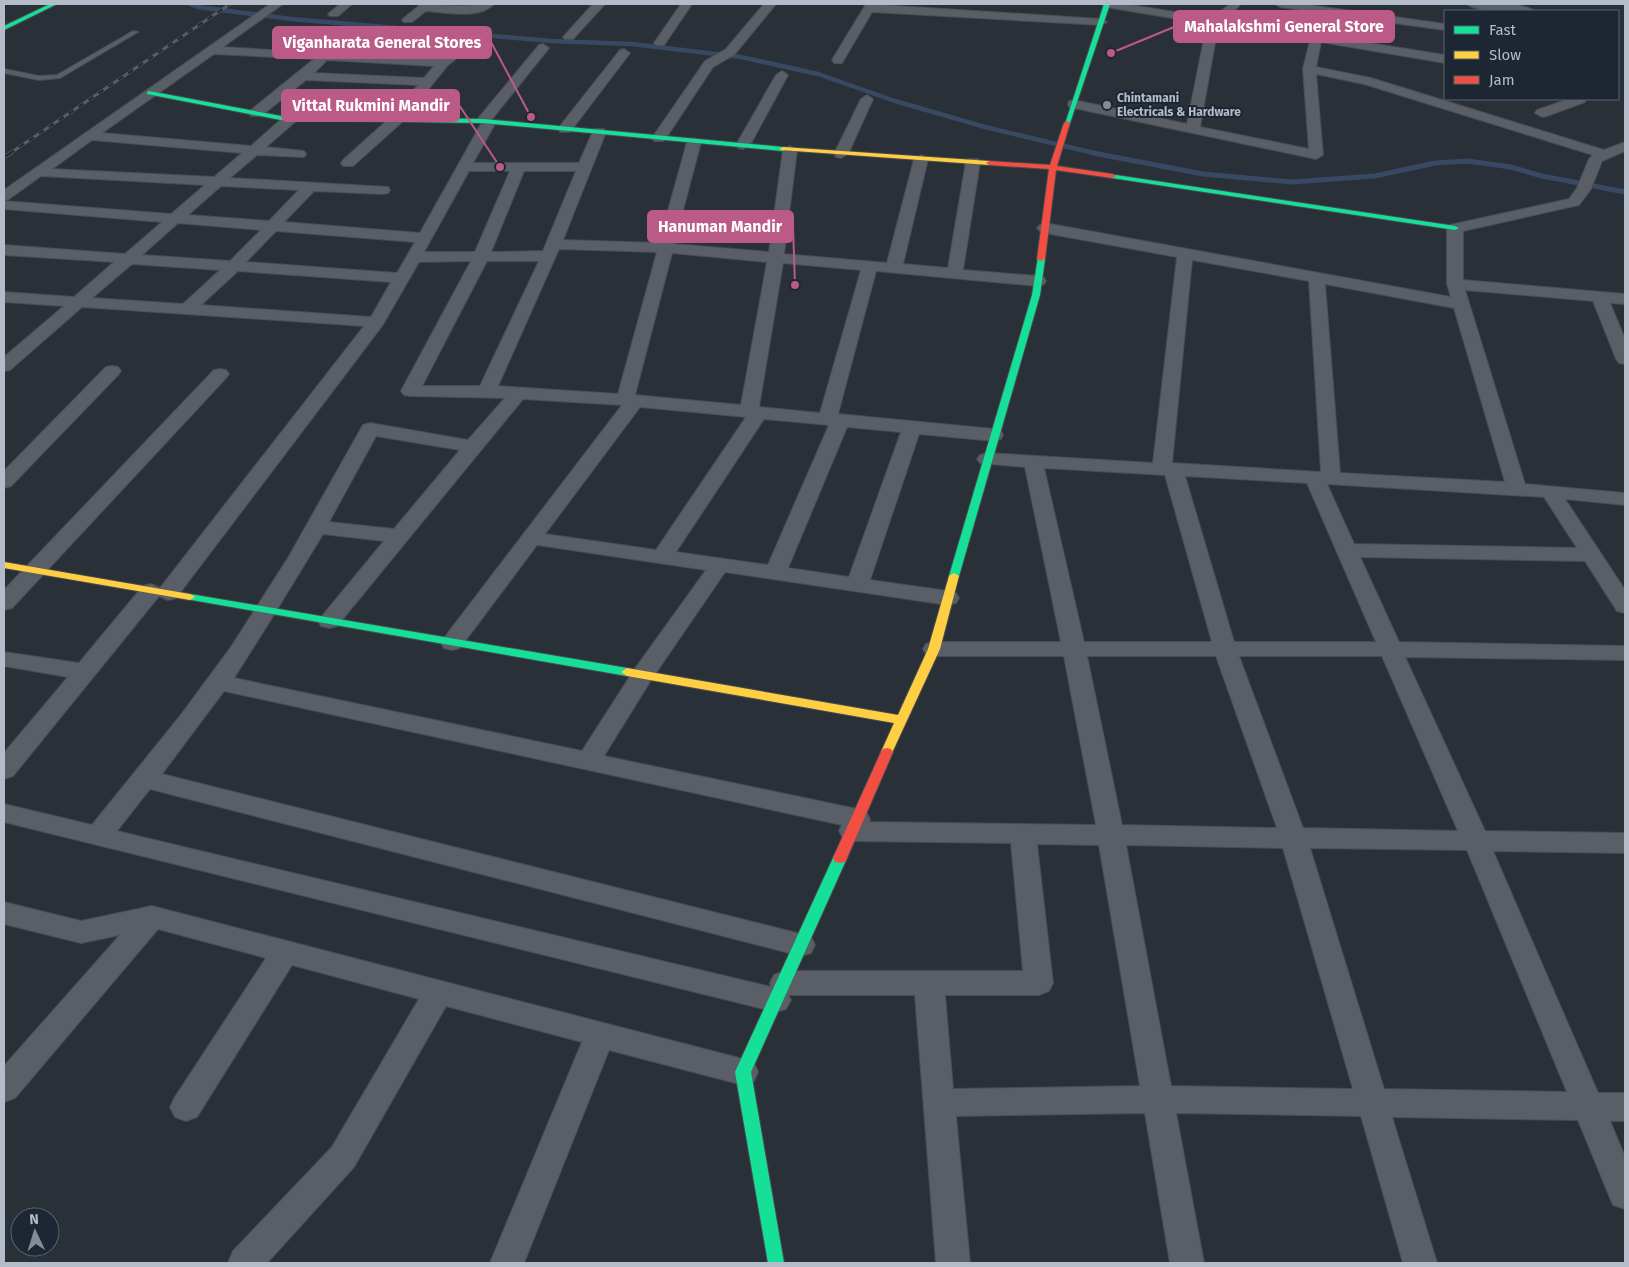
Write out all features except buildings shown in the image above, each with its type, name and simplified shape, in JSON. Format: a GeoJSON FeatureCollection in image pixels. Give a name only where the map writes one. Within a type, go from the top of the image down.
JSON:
{"type":"FeatureCollection","features":[{"type":"Feature","properties":{"kind":"street"},"geometry":{"type":"LineString","coordinates":[[4,17],[31,4]]}},
{"type":"Feature","properties":{"kind":"street"},"geometry":{"type":"LineString","coordinates":[[4,28],[54,4]]}},
{"type":"Feature","properties":{"kind":"street"},"geometry":{"type":"LineString","coordinates":[[4,196],[277,4]]}},
{"type":"Feature","properties":{"kind":"street"},"geometry":{"type":"LineString","coordinates":[[334,14],[346,4]]}},
{"type":"Feature","properties":{"kind":"street"},"geometry":{"type":"LineString","coordinates":[[408,20],[425,5],[472,9],[484,7],[488,4]]}},
{"type":"Feature","properties":{"kind":"street"},"geometry":{"type":"LineString","coordinates":[[569,37],[599,4]]}},
{"type":"Feature","properties":{"kind":"street"},"geometry":{"type":"LineString","coordinates":[[660,43],[686,4]]}},
{"type":"Feature","properties":{"kind":"street"},"geometry":{"type":"LineString","coordinates":[[659,138],[709,64],[730,52],[770,4]]}},
{"type":"Feature","properties":{"kind":"street"},"geometry":{"type":"LineString","coordinates":[[776,1263],[744,1072],[934,649],[987,459],[1036,295],[1053,167],[1106,4],[1316,40],[1444,59]]}},
{"type":"Feature","properties":{"kind":"street"},"geometry":{"type":"LineString","coordinates":[[1194,128],[1213,23],[1236,4]]}},
{"type":"Feature","properties":{"kind":"street"},"geometry":{"type":"LineString","coordinates":[[1280,4],[1444,27]]}},
{"type":"Feature","properties":{"kind":"street"},"geometry":{"type":"LineString","coordinates":[[1475,4],[1520,10]]}},
{"type":"Feature","properties":{"kind":"street"},"geometry":{"type":"LineString","coordinates":[[838,60],[870,6],[1101,22]]}},
{"type":"Feature","properties":{"kind":"street"},"geometry":{"type":"LineString","coordinates":[[1074,104],[1316,155],[1308,69],[1316,40],[1338,12]]}},
{"type":"Feature","properties":{"kind":"street"},"geometry":{"type":"LineString","coordinates":[[256,113],[303,76],[353,30]]}},
{"type":"Feature","properties":{"kind":"street"},"geometry":{"type":"LineString","coordinates":[[348,162],[397,119],[443,63],[466,46]]}},
{"type":"Feature","properties":{"kind":"street"},"geometry":{"type":"LineString","coordinates":[[4,770],[86,672],[160,592],[376,322],[403,278],[464,167],[486,121],[543,48]]}},
{"type":"Feature","properties":{"kind":"street"},"geometry":{"type":"LineString","coordinates":[[212,50],[443,63]]}},
{"type":"Feature","properties":{"kind":"street"},"geometry":{"type":"LineString","coordinates":[[565,129],[624,53]]}},
{"type":"Feature","properties":{"kind":"street"},"geometry":{"type":"LineString","coordinates":[[1308,69],[1367,82],[1606,155]]}},
{"type":"Feature","properties":{"kind":"street"},"geometry":{"type":"LineString","coordinates":[[743,145],[782,75]]}},
{"type":"Feature","properties":{"kind":"street"},"geometry":{"type":"LineString","coordinates":[[303,76],[426,82]]}},
{"type":"Feature","properties":{"kind":"street"},"geometry":{"type":"LineString","coordinates":[[149,93],[291,118],[486,121],[790,150],[1053,167],[1455,228],[1574,202],[1586,184],[1596,159],[1625,146]]}},
{"type":"Feature","properties":{"kind":"street"},"geometry":{"type":"LineString","coordinates":[[841,154],[867,99]]}},
{"type":"Feature","properties":{"kind":"street"},"geometry":{"type":"LineString","coordinates":[[1542,113],[1577,100]]}},
{"type":"Feature","properties":{"kind":"street"},"geometry":{"type":"LineString","coordinates":[[4,366],[176,219],[251,150],[291,118]]}},
{"type":"Feature","properties":{"kind":"street"},"geometry":{"type":"LineString","coordinates":[[487,391],[551,250],[599,132]]}},
{"type":"Feature","properties":{"kind":"street"},"geometry":{"type":"LineString","coordinates":[[88,136],[299,154]]}},
{"type":"Feature","properties":{"kind":"street"},"geometry":{"type":"LineString","coordinates":[[452,642],[531,538],[630,401],[666,248],[694,142]]}},
{"type":"Feature","properties":{"kind":"street"},"geometry":{"type":"LineString","coordinates":[[662,557],[754,413],[790,150]]}},
{"type":"Feature","properties":{"kind":"street"},"geometry":{"type":"LineString","coordinates":[[894,267],[921,159]]}},
{"type":"Feature","properties":{"kind":"street"},"geometry":{"type":"LineString","coordinates":[[955,274],[973,162]]}},
{"type":"Feature","properties":{"kind":"street"},"geometry":{"type":"LineString","coordinates":[[464,167],[585,167]]}},
{"type":"Feature","properties":{"kind":"street"},"geometry":{"type":"LineString","coordinates":[[519,167],[481,257],[410,391],[487,391],[630,401],[994,435]]}},
{"type":"Feature","properties":{"kind":"street"},"geometry":{"type":"LineString","coordinates":[[38,172],[383,190]]}},
{"type":"Feature","properties":{"kind":"street"},"geometry":{"type":"LineString","coordinates":[[187,309],[234,266],[311,186]]}},
{"type":"Feature","properties":{"kind":"street"},"geometry":{"type":"LineString","coordinates":[[4,206],[425,238]]}},
{"type":"Feature","properties":{"kind":"street"},"geometry":{"type":"LineString","coordinates":[[1045,228],[1461,304]]}},
{"type":"Feature","properties":{"kind":"street"},"geometry":{"type":"LineString","coordinates":[[1455,228],[1455,284],[1516,489]]}},
{"type":"Feature","properties":{"kind":"street"},"geometry":{"type":"LineString","coordinates":[[414,257],[481,257],[551,250],[666,248],[1038,281]]}},
{"type":"Feature","properties":{"kind":"street"},"geometry":{"type":"LineString","coordinates":[[4,250],[403,278]]}},
{"type":"Feature","properties":{"kind":"street"},"geometry":{"type":"LineString","coordinates":[[1185,253],[1168,469],[1225,649],[1294,839],[1420,1263]]}},
{"type":"Feature","properties":{"kind":"street"},"geometry":{"type":"LineString","coordinates":[[774,573],[835,419],[870,265]]}},
{"type":"Feature","properties":{"kind":"street"},"geometry":{"type":"LineString","coordinates":[[1317,278],[1323,478],[1348,550],[1476,842],[1625,1194]]}},
{"type":"Feature","properties":{"kind":"street"},"geometry":{"type":"LineString","coordinates":[[1455,284],[1625,299]]}},
{"type":"Feature","properties":{"kind":"street"},"geometry":{"type":"LineString","coordinates":[[1599,296],[1625,359]]}},
{"type":"Feature","properties":{"kind":"street"},"geometry":{"type":"LineString","coordinates":[[4,297],[376,322]]}},
{"type":"Feature","properties":{"kind":"street"},"geometry":{"type":"LineString","coordinates":[[4,482],[112,371]]}},
{"type":"Feature","properties":{"kind":"street"},"geometry":{"type":"LineString","coordinates":[[4,602],[220,374]]}},
{"type":"Feature","properties":{"kind":"street"},"geometry":{"type":"LineString","coordinates":[[329,621],[518,393]]}},
{"type":"Feature","properties":{"kind":"street"},"geometry":{"type":"LineString","coordinates":[[857,585],[912,427]]}},
{"type":"Feature","properties":{"kind":"street"},"geometry":{"type":"LineString","coordinates":[[98,836],[145,779],[218,682],[266,610],[318,526],[370,429],[473,447]]}},
{"type":"Feature","properties":{"kind":"street"},"geometry":{"type":"LineString","coordinates":[[987,459],[1516,489],[1625,499]]}},
{"type":"Feature","properties":{"kind":"street"},"geometry":{"type":"LineString","coordinates":[[1033,461],[1074,649],[1111,836],[1187,1263]]}},
{"type":"Feature","properties":{"kind":"street"},"geometry":{"type":"LineString","coordinates":[[1550,492],[1625,606]]}},
{"type":"Feature","properties":{"kind":"street"},"geometry":{"type":"LineString","coordinates":[[318,526],[399,536]]}},
{"type":"Feature","properties":{"kind":"street"},"geometry":{"type":"LineString","coordinates":[[531,538],[948,598]]}},
{"type":"Feature","properties":{"kind":"street"},"geometry":{"type":"LineString","coordinates":[[1348,550],[1592,555]]}},
{"type":"Feature","properties":{"kind":"street"},"geometry":{"type":"LineString","coordinates":[[4,565],[902,720]]}},
{"type":"Feature","properties":{"kind":"street"},"geometry":{"type":"LineString","coordinates":[[588,762],[642,675],[720,565]]}},
{"type":"Feature","properties":{"kind":"street"},"geometry":{"type":"LineString","coordinates":[[934,649],[1392,649],[1625,653]]}},
{"type":"Feature","properties":{"kind":"street"},"geometry":{"type":"LineString","coordinates":[[4,659],[86,672]]}},
{"type":"Feature","properties":{"kind":"street"},"geometry":{"type":"LineString","coordinates":[[218,682],[588,762],[855,825],[1023,834],[1625,843]]}},
{"type":"Feature","properties":{"kind":"street"},"geometry":{"type":"LineString","coordinates":[[145,779],[801,945]]}},
{"type":"Feature","properties":{"kind":"street"},"geometry":{"type":"LineString","coordinates":[[4,813],[780,992],[929,983],[1039,983],[1023,834]]}},
{"type":"Feature","properties":{"kind":"street"},"geometry":{"type":"LineString","coordinates":[[4,913],[81,932],[152,917],[744,1072]]}},
{"type":"Feature","properties":{"kind":"street"},"geometry":{"type":"LineString","coordinates":[[4,1088],[152,917]]}},
{"type":"Feature","properties":{"kind":"street"},"geometry":{"type":"LineString","coordinates":[[186,1107],[285,952]]}},
{"type":"Feature","properties":{"kind":"street"},"geometry":{"type":"LineString","coordinates":[[929,983],[953,1263]]}},
{"type":"Feature","properties":{"kind":"street"},"geometry":{"type":"LineString","coordinates":[[245,1263],[343,1157],[439,992]]}},
{"type":"Feature","properties":{"kind":"street"},"geometry":{"type":"LineString","coordinates":[[507,1263],[600,1034]]}},
{"type":"Feature","properties":{"kind":"street"},"geometry":{"type":"LineString","coordinates":[[939,1103],[1158,1099],[1372,1101],[1625,1107]]}},
{"type":"Feature","properties":{"kind":"lane"},"geometry":{"type":"LineString","coordinates":[[4,71],[39,78],[58,78],[135,32]]}},
{"type":"Feature","properties":{"kind":"waterway"},"geometry":{"type":"LineString","coordinates":[[190,4],[198,7],[291,19],[551,41],[632,44],[741,57],[818,74],[895,101],[985,127],[1097,154]]}},
{"type":"Feature","properties":{"kind":"waterway"},"geometry":{"type":"LineString","coordinates":[[1093,153],[1097,154]]}},
{"type":"Feature","properties":{"kind":"waterway"},"geometry":{"type":"LineString","coordinates":[[1097,154],[1203,174],[1292,182],[1375,176],[1435,163],[1467,161],[1511,167],[1542,176],[1625,192]]}},
{"type":"Feature","properties":{"kind":"railway"},"geometry":{"type":"LineString","coordinates":[[9,154],[230,4]]}},
{"type":"Feature","properties":{"kind":"railway"},"geometry":{"type":"LineString","coordinates":[[4,157],[11,153]]}},
{"type":"Feature","properties":{"kind":"traffic: fast"},"geometry":{"type":"LineString","coordinates":[[4,28],[54,4]]}},
{"type":"Feature","properties":{"kind":"traffic: fast"},"geometry":{"type":"LineString","coordinates":[[1067,123],[1107,4]]}},
{"type":"Feature","properties":{"kind":"traffic: fast"},"geometry":{"type":"LineString","coordinates":[[149,93],[281,118],[483,121],[783,149]]}},
{"type":"Feature","properties":{"kind":"traffic: fast"},"geometry":{"type":"LineString","coordinates":[[1112,176],[1455,228]]}},
{"type":"Feature","properties":{"kind":"traffic: fast"},"geometry":{"type":"LineString","coordinates":[[954,576],[1036,295],[1041,259]]}},
{"type":"Feature","properties":{"kind":"traffic: fast"},"geometry":{"type":"LineString","coordinates":[[190,597],[627,672]]}},
{"type":"Feature","properties":{"kind":"traffic: fast"},"geometry":{"type":"LineString","coordinates":[[776,1263],[743,1072],[840,858]]}},
{"type":"Feature","properties":{"kind":"traffic: slow"},"geometry":{"type":"LineString","coordinates":[[783,149],[989,163]]}},
{"type":"Feature","properties":{"kind":"traffic: slow"},"geometry":{"type":"LineString","coordinates":[[4,565],[190,597]]}},
{"type":"Feature","properties":{"kind":"traffic: slow"},"geometry":{"type":"LineString","coordinates":[[887,752],[934,649],[954,576]]}},
{"type":"Feature","properties":{"kind":"traffic: slow"},"geometry":{"type":"LineString","coordinates":[[627,672],[902,720]]}},
{"type":"Feature","properties":{"kind":"traffic: jam"},"geometry":{"type":"LineString","coordinates":[[1041,259],[1053,167],[1067,123]]}},
{"type":"Feature","properties":{"kind":"traffic: jam"},"geometry":{"type":"LineString","coordinates":[[989,163],[1053,167],[1112,176]]}},
{"type":"Feature","properties":{"kind":"traffic: jam"},"geometry":{"type":"LineString","coordinates":[[840,858],[887,752]]}},
{"type":"Feature","properties":{"kind":"place","name":"Mahalakshmi General Store"},"geometry":{"type":"Point","coordinates":[1111,53]}},
{"type":"Feature","properties":{"kind":"place","name":"Chintamani Electricals & Hardware"},"geometry":{"type":"Point","coordinates":[1107,105]}},
{"type":"Feature","properties":{"kind":"place","name":"Viganharata General Stores"},"geometry":{"type":"Point","coordinates":[531,117]}},
{"type":"Feature","properties":{"kind":"place","name":"Vittal Rukmini Mandir"},"geometry":{"type":"Point","coordinates":[500,167]}},
{"type":"Feature","properties":{"kind":"place","name":"Hanuman Mandir"},"geometry":{"type":"Point","coordinates":[795,285]}}]}
